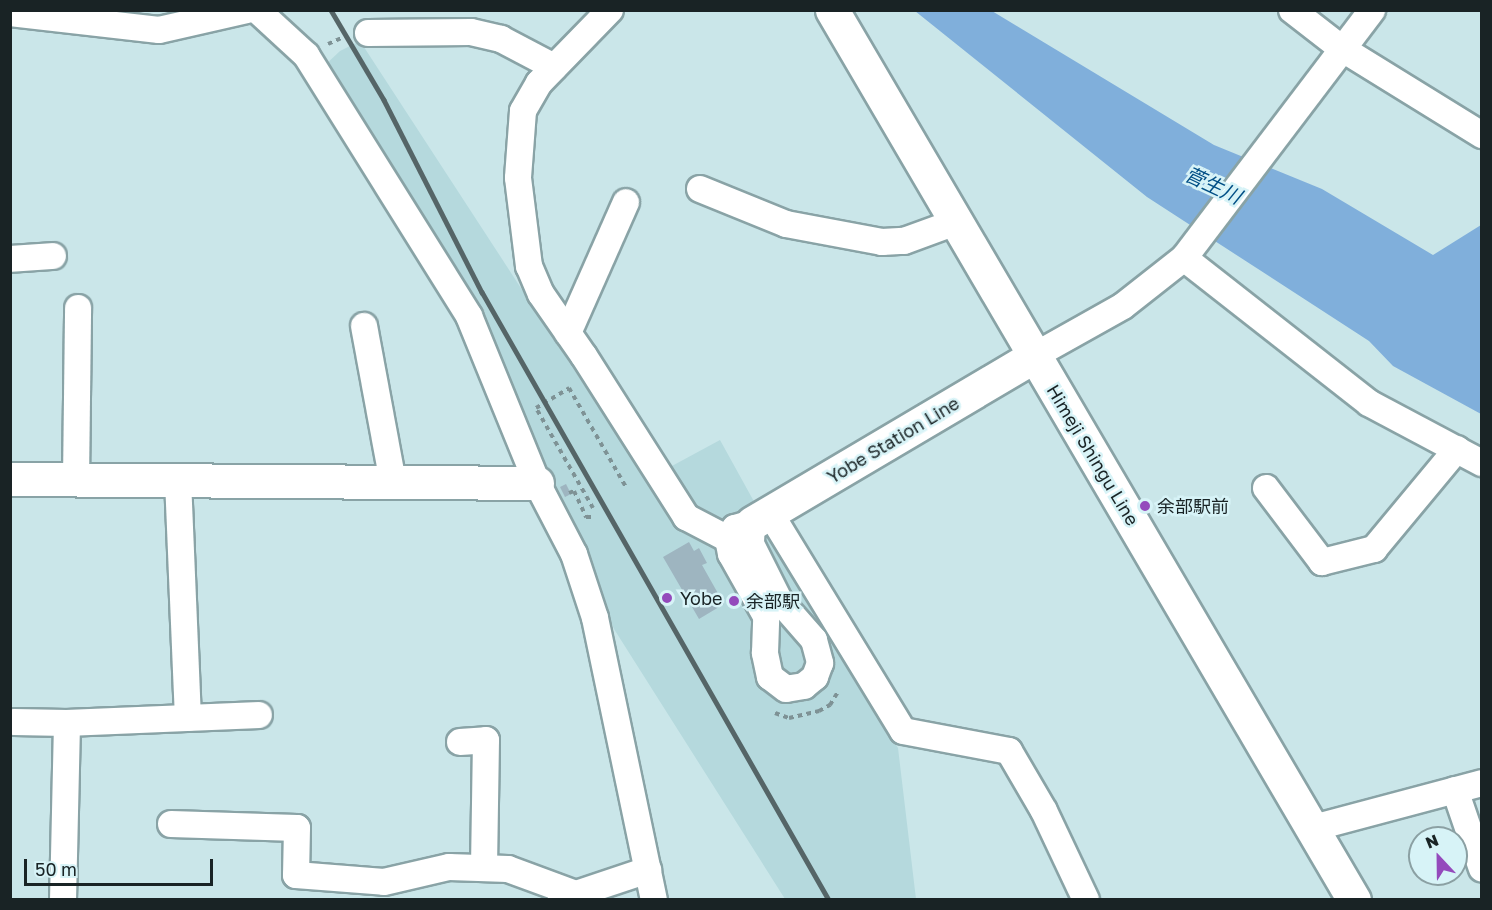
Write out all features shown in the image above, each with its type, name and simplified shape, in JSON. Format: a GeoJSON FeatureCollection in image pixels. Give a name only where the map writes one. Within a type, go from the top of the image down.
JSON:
{"type":"FeatureCollection","features":[{"type":"Feature","properties":{"kind":"main road","name":"Himeji Shingu Line"},"geometry":{"type":"LineString","coordinates":[[832,10],[1354,900]]}},
{"type":"Feature","properties":{"kind":"main road","name":"Yobe Station Line"},"geometry":{"type":"LineString","coordinates":[[750,525],[1034,356]]}},
{"type":"Feature","properties":{"kind":"main road"},"geometry":{"type":"LineString","coordinates":[[10,479],[537,483]]}},
{"type":"Feature","properties":{"kind":"street"},"geometry":{"type":"LineString","coordinates":[[10,13],[159,30],[247,10]]}},
{"type":"Feature","properties":{"kind":"street"},"geometry":{"type":"LineString","coordinates":[[257,10],[306,55],[469,316],[537,483],[574,554],[595,618],[654,900]]}},
{"type":"Feature","properties":{"kind":"street"},"geometry":{"type":"LineString","coordinates":[[610,10],[539,83],[524,111],[518,178],[529,266],[541,294],[686,518],[750,525],[903,731],[1009,751],[1044,811],[1086,900]]}},
{"type":"Feature","properties":{"kind":"street"},"geometry":{"type":"LineString","coordinates":[[1292,10],[1335,55],[1482,135]]}},
{"type":"Feature","properties":{"kind":"street"},"geometry":{"type":"LineString","coordinates":[[1034,356],[1123,306],[1188,252],[1335,55],[1372,10]]}},
{"type":"Feature","properties":{"kind":"street"},"geometry":{"type":"LineString","coordinates":[[368,33],[471,32],[501,39],[554,67]]}},
{"type":"Feature","properties":{"kind":"street"},"geometry":{"type":"LineString","coordinates":[[700,189],[786,224],[882,242],[904,241],[956,222]]}},
{"type":"Feature","properties":{"kind":"street"},"geometry":{"type":"LineString","coordinates":[[568,333],[626,202]]}},
{"type":"Feature","properties":{"kind":"street"},"geometry":{"type":"LineString","coordinates":[[1188,252],[1369,403],[1482,463]]}},
{"type":"Feature","properties":{"kind":"street"},"geometry":{"type":"LineString","coordinates":[[10,259],[53,256]]}},
{"type":"Feature","properties":{"kind":"street"},"geometry":{"type":"LineString","coordinates":[[76,480],[78,308]]}},
{"type":"Feature","properties":{"kind":"street"},"geometry":{"type":"LineString","coordinates":[[364,326],[393,482]]}},
{"type":"Feature","properties":{"kind":"street"},"geometry":{"type":"LineString","coordinates":[[1266,488],[1322,562],[1374,549],[1457,448]]}},
{"type":"Feature","properties":{"kind":"street"},"geometry":{"type":"LineString","coordinates":[[178,480],[189,718]]}},
{"type":"Feature","properties":{"kind":"street"},"geometry":{"type":"LineString","coordinates":[[750,525],[751,544],[779,600],[813,640],[820,663],[815,677],[804,686],[786,689],[770,677],[765,653],[766,616],[731,554],[750,525]]}},
{"type":"Feature","properties":{"kind":"street"},"geometry":{"type":"LineString","coordinates":[[14,722],[68,723],[259,715]]}},
{"type":"Feature","properties":{"kind":"street"},"geometry":{"type":"LineString","coordinates":[[63,900],[68,723]]}},
{"type":"Feature","properties":{"kind":"street"},"geometry":{"type":"LineString","coordinates":[[460,742],[486,740],[484,868]]}},
{"type":"Feature","properties":{"kind":"street"},"geometry":{"type":"LineString","coordinates":[[1312,828],[1482,783]]}},
{"type":"Feature","properties":{"kind":"street"},"geometry":{"type":"LineString","coordinates":[[1455,790],[1482,869]]}},
{"type":"Feature","properties":{"kind":"street"},"geometry":{"type":"LineString","coordinates":[[171,824],[297,828],[296,874],[384,882],[449,867],[507,869],[567,897],[648,870]]}},
{"type":"Feature","properties":{"kind":"path"},"geometry":{"type":"LineString","coordinates":[[306,55],[346,36],[368,33]]}},
{"type":"Feature","properties":{"kind":"path"},"geometry":{"type":"LineString","coordinates":[[593,508],[536,408],[569,388],[627,489]]}},
{"type":"Feature","properties":{"kind":"shaded area"},"geometry":{"type":"Polygon","coordinates":[[[360,41],[646,480],[720,440],[788,563],[898,748],[916,899],[785,899],[614,629],[525,422],[323,67],[340,51],[360,41]]]}},
{"type":"Feature","properties":{"kind":"water","name":"菅生川"},"geometry":{"type":"Polygon","coordinates":[[[915,11],[992,11],[1214,145],[1322,189],[1433,255],[1481,225],[1481,414],[1393,366],[1369,341],[1147,197],[915,11]]]}},
{"type":"Feature","properties":{"kind":"building"},"geometry":{"type":"Polygon","coordinates":[[[566,484],[571,494],[565,497],[560,487],[566,484]]]}},
{"type":"Feature","properties":{"kind":"building"},"geometry":{"type":"Polygon","coordinates":[[[689,542],[694,551],[699,548],[707,563],[702,565],[724,604],[699,619],[663,557],[689,542]]]}},
{"type":"Feature","properties":{"kind":"railway"},"geometry":{"type":"LineString","coordinates":[[331,10],[384,100],[482,292],[829,900]]}},
{"type":"Feature","properties":{"kind":"place","name":"余部駅前"},"geometry":{"type":"Point","coordinates":[1145,506]}},
{"type":"Feature","properties":{"kind":"place","name":"Yobe"},"geometry":{"type":"Point","coordinates":[667,598]}},
{"type":"Feature","properties":{"kind":"place","name":"余部駅"},"geometry":{"type":"Point","coordinates":[734,601]}}]}
